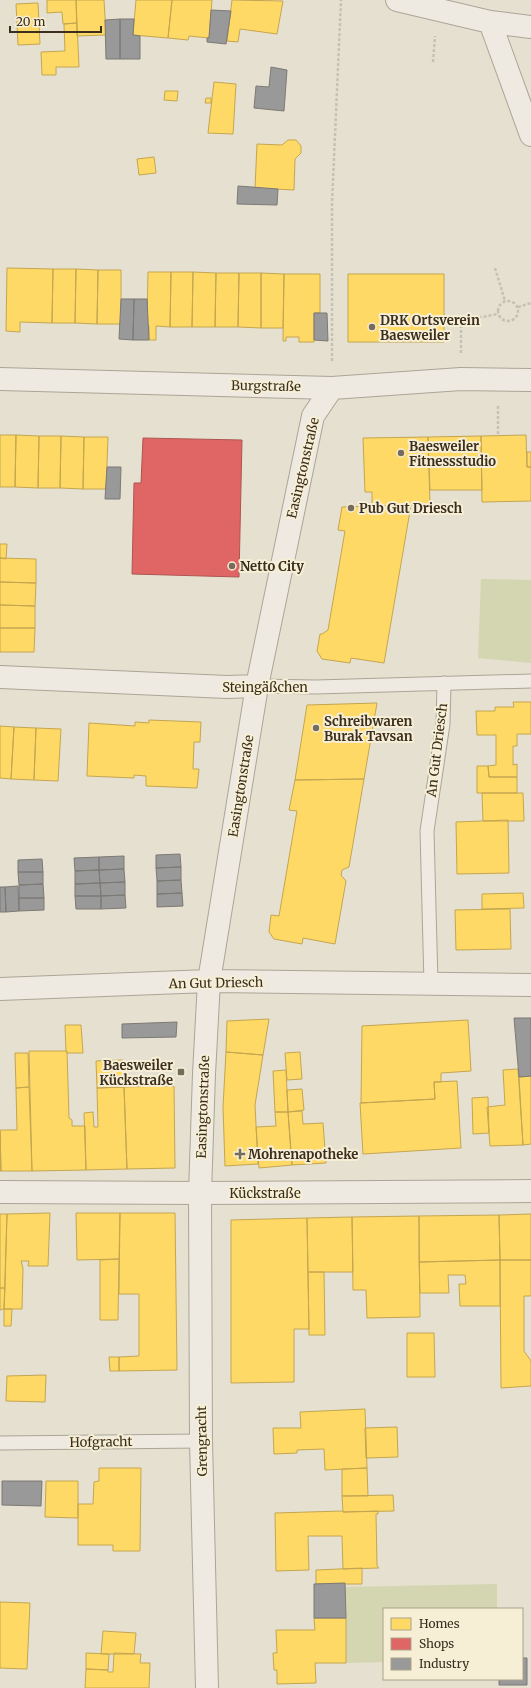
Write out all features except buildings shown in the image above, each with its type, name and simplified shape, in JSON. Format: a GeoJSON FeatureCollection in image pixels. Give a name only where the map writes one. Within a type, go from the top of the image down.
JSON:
{"type":"FeatureCollection","features":[{"type":"Feature","properties":{"kind":"street"},"geometry":{"type":"LineString","coordinates":[[397,0],[490,22],[531,27]]}},
{"type":"Feature","properties":{"kind":"street"},"geometry":{"type":"LineString","coordinates":[[490,22],[531,135]]}},
{"type":"Feature","properties":{"kind":"street","name":"Burgstraße"},"geometry":{"type":"LineString","coordinates":[[0,379],[332,388],[461,379],[531,380]]}},
{"type":"Feature","properties":{"kind":"street","name":"Easingtonstraße"},"geometry":{"type":"LineString","coordinates":[[200,1193],[209,981],[257,686],[313,416],[332,388]]}},
{"type":"Feature","properties":{"kind":"street","name":"Steingäßchen"},"geometry":{"type":"LineString","coordinates":[[0,677],[227,687],[257,686]]}},
{"type":"Feature","properties":{"kind":"street","name":"An Gut Driesch"},"geometry":{"type":"LineString","coordinates":[[0,989],[209,981],[531,986]]}},
{"type":"Feature","properties":{"kind":"street","name":"Kückstraße"},"geometry":{"type":"LineString","coordinates":[[0,1192],[200,1193],[531,1191]]}},
{"type":"Feature","properties":{"kind":"street","name":"Grengracht"},"geometry":{"type":"LineString","coordinates":[[200,1193],[201,1441],[207,1688]]}},
{"type":"Feature","properties":{"kind":"lane","name":"Steingäßchen"},"geometry":{"type":"LineString","coordinates":[[257,686],[316,687],[531,681]]}},
{"type":"Feature","properties":{"kind":"lane","name":"An Gut Driesch"},"geometry":{"type":"LineString","coordinates":[[431,984],[427,831],[443,724],[444,683]]}},
{"type":"Feature","properties":{"kind":"lane","name":"Hofgracht"},"geometry":{"type":"LineString","coordinates":[[0,1443],[201,1441]]}},
{"type":"Feature","properties":{"kind":"path"},"geometry":{"type":"LineString","coordinates":[[332,388],[332,203],[341,0]]}},
{"type":"Feature","properties":{"kind":"path"},"geometry":{"type":"LineString","coordinates":[[495,268],[505,301]]}},
{"type":"Feature","properties":{"kind":"path"},"geometry":{"type":"LineString","coordinates":[[505,301],[513,302],[518,307]]}},
{"type":"Feature","properties":{"kind":"path"},"geometry":{"type":"LineString","coordinates":[[505,301],[499,307],[498,314],[502,320],[512,321],[517,317],[518,307]]}},
{"type":"Feature","properties":{"kind":"path"},"geometry":{"type":"LineString","coordinates":[[518,307],[531,303]]}},
{"type":"Feature","properties":{"kind":"path"},"geometry":{"type":"LineString","coordinates":[[461,379],[461,321],[498,314]]}},
{"type":"Feature","properties":{"kind":"green space"},"geometry":{"type":"Polygon","coordinates":[[[481,579],[531,580],[531,663],[478,658],[481,579]]]}},
{"type":"Feature","properties":{"kind":"green space"},"geometry":{"type":"Polygon","coordinates":[[[497,1584],[497,1608],[383,1608],[383,1662],[346,1663],[345,1587],[497,1584]]]}},
{"type":"Feature","properties":{"kind":"place","name":"DRK Ortsverein Baesweiler"},"geometry":{"type":"Point","coordinates":[372,327]}},
{"type":"Feature","properties":{"kind":"place","name":"Baesweiler Fitnessstudio"},"geometry":{"type":"Point","coordinates":[401,453]}},
{"type":"Feature","properties":{"kind":"place","name":"Pub Gut Driesch"},"geometry":{"type":"Point","coordinates":[351,508]}},
{"type":"Feature","properties":{"kind":"place","name":"Netto City"},"geometry":{"type":"Point","coordinates":[232,566]}},
{"type":"Feature","properties":{"kind":"place","name":"Schreibwaren Burak Tavsan"},"geometry":{"type":"Point","coordinates":[316,728]}},
{"type":"Feature","properties":{"kind":"place","name":"Baesweiler Kückstraße"},"geometry":{"type":"Point","coordinates":[181,1072]}},
{"type":"Feature","properties":{"kind":"place","name":"Mohrenapotheke"},"geometry":{"type":"Point","coordinates":[240,1154]}}]}
